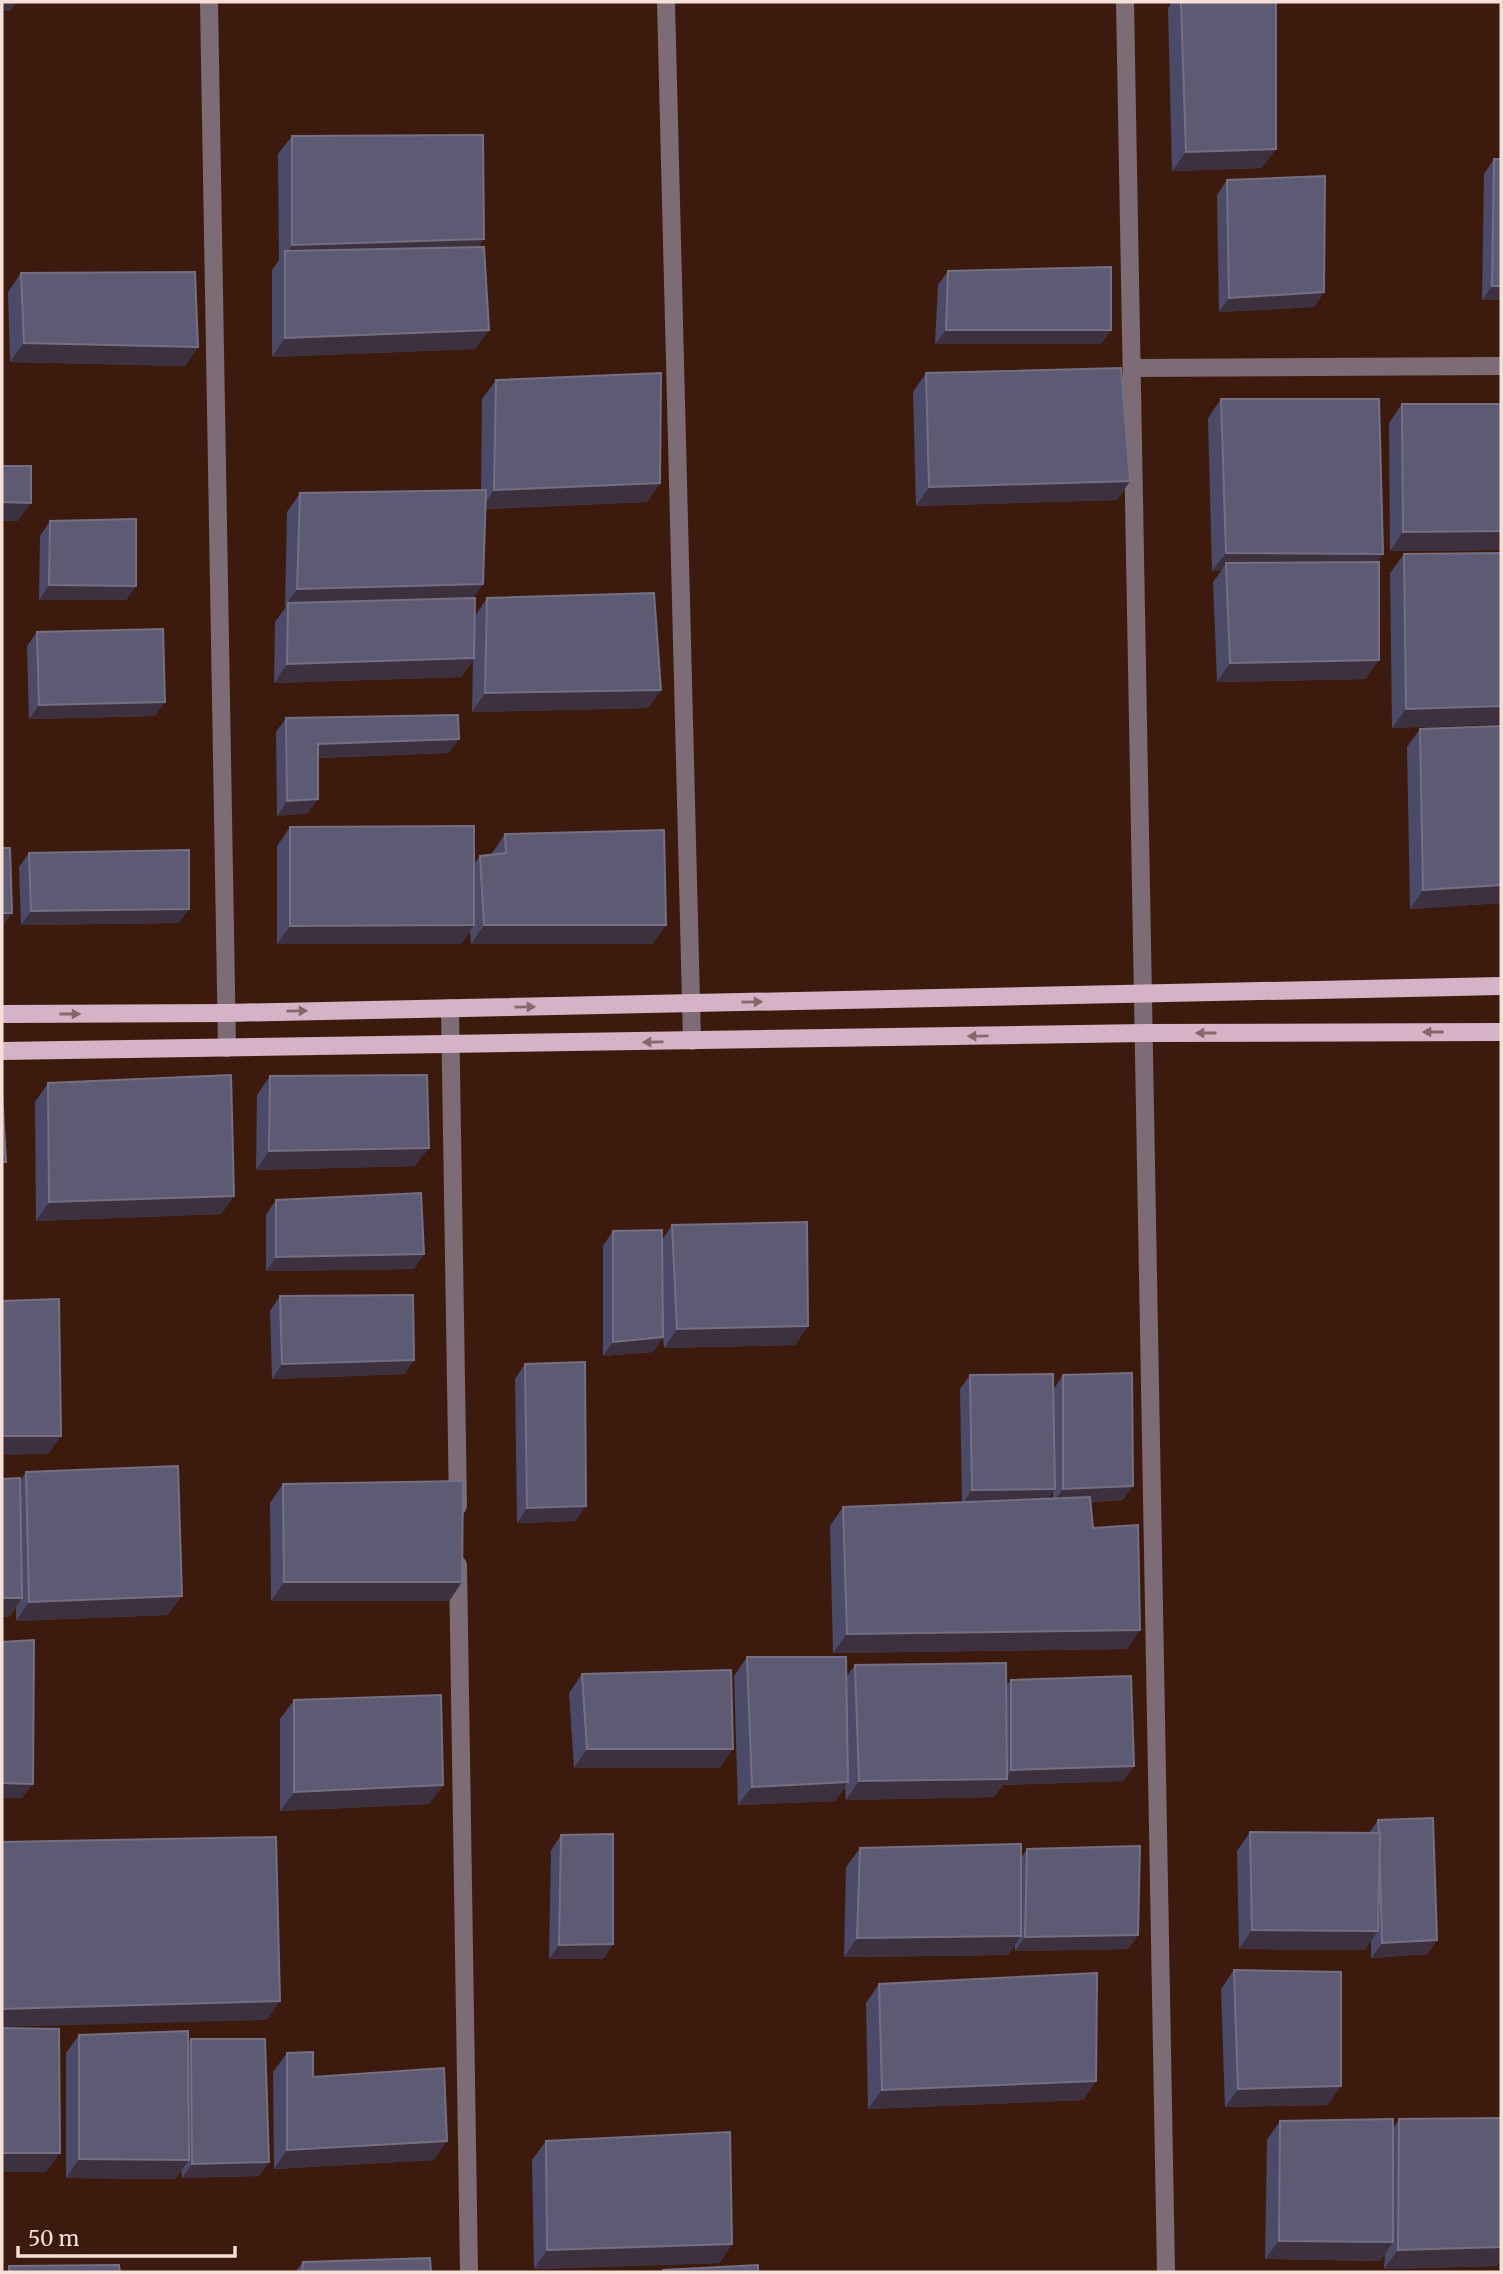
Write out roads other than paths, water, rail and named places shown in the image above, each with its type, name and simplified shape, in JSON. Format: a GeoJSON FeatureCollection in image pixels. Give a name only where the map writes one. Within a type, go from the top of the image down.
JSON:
{"type":"FeatureCollection","features":[{"type":"Feature","properties":{"kind":"main road"},"geometry":{"type":"LineString","coordinates":[[2,1014],[226,1013],[1501,986]]}},
{"type":"Feature","properties":{"kind":"main road"},"geometry":{"type":"LineString","coordinates":[[2,1051],[1146,1033],[1501,1032]]}},
{"type":"Feature","properties":{"kind":"street"},"geometry":{"type":"LineString","coordinates":[[209,2],[227,1048]]}},
{"type":"Feature","properties":{"kind":"street"},"geometry":{"type":"LineString","coordinates":[[666,2],[692,1041]]}},
{"type":"Feature","properties":{"kind":"street"},"geometry":{"type":"LineString","coordinates":[[1125,2],[1146,1033],[1166,2272]]}},
{"type":"Feature","properties":{"kind":"street"},"geometry":{"type":"LineString","coordinates":[[1132,368],[1501,366]]}},
{"type":"Feature","properties":{"kind":"street"},"geometry":{"type":"LineString","coordinates":[[450,1008],[458,1519]]}},
{"type":"Feature","properties":{"kind":"street"},"geometry":{"type":"LineString","coordinates":[[458,1547],[469,2272]]}}]}
